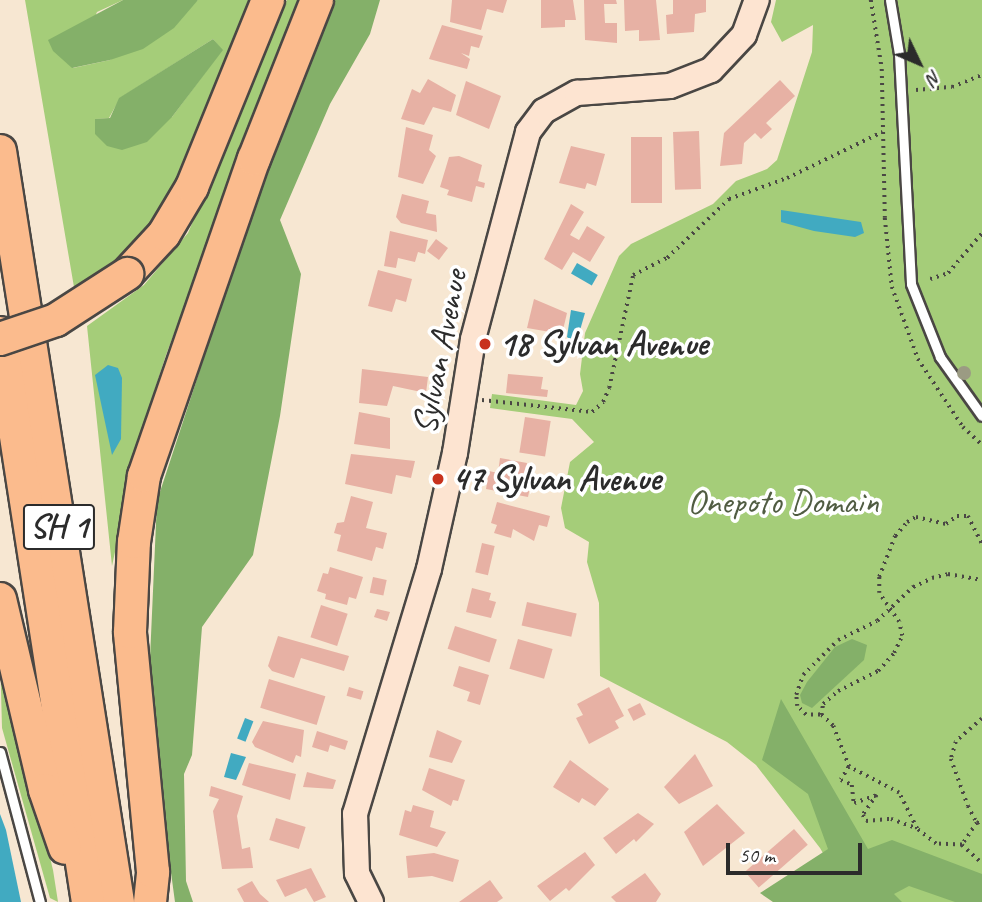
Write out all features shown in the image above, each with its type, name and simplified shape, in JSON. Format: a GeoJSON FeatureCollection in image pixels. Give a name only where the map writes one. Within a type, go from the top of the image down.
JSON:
{"type":"FeatureCollection","features":[{"type":"Feature","properties":{"kind":"highway"},"geometry":{"type":"LineString","coordinates":[[0,339],[56,320],[127,274],[164,234],[192,187],[268,0]]}},
{"type":"Feature","properties":{"kind":"highway"},"geometry":{"type":"LineString","coordinates":[[150,902],[153,872],[130,632],[134,542],[144,476],[254,159],[317,0]]}},
{"type":"Feature","properties":{"kind":"highway","name":"SH 1"},"geometry":{"type":"LineString","coordinates":[[0,151],[118,902]]}},
{"type":"Feature","properties":{"kind":"highway","name":"SH 1"},"geometry":{"type":"LineString","coordinates":[[0,333],[87,902]]}},
{"type":"Feature","properties":{"kind":"highway"},"geometry":{"type":"LineString","coordinates":[[0,598],[45,790],[87,902]]}},
{"type":"Feature","properties":{"kind":"main road","name":"Sylvan Avenue"},"geometry":{"type":"LineString","coordinates":[[371,902],[357,873],[355,814],[429,569],[453,465],[473,339],[528,132],[544,111],[577,93],[670,86],[711,70],[744,35],[757,0]]}},
{"type":"Feature","properties":{"kind":"lane"},"geometry":{"type":"LineString","coordinates":[[890,0],[899,54],[911,284],[940,357],[982,416]]}},
{"type":"Feature","properties":{"kind":"lane"},"geometry":{"type":"LineString","coordinates":[[0,752],[40,902]]}},
{"type":"Feature","properties":{"kind":"path"},"geometry":{"type":"LineString","coordinates":[[477,400],[592,412],[603,402],[608,388],[633,275],[667,258],[729,199],[787,178],[882,132],[882,69],[871,0]]}},
{"type":"Feature","properties":{"kind":"path"},"geometry":{"type":"LineString","coordinates":[[916,90],[952,87],[982,75]]}},
{"type":"Feature","properties":{"kind":"path"},"geometry":{"type":"LineString","coordinates":[[930,279],[948,273],[982,233]]}},
{"type":"Feature","properties":{"kind":"path"},"geometry":{"type":"LineString","coordinates":[[821,715],[823,704],[838,691],[878,671],[894,653],[902,636],[899,622],[879,593],[879,577],[895,536],[916,517],[935,525],[968,516],[982,544]]}},
{"type":"Feature","properties":{"kind":"path"},"geometry":{"type":"LineString","coordinates":[[917,829],[899,793],[849,766],[834,726],[821,715],[806,715],[797,706],[796,695],[803,676],[838,640],[890,612],[913,587],[948,574],[982,580]]}},
{"type":"Feature","properties":{"kind":"path"},"geometry":{"type":"LineString","coordinates":[[962,845],[980,822],[951,758],[956,742],[982,719]]}},
{"type":"Feature","properties":{"kind":"path"},"geometry":{"type":"LineString","coordinates":[[849,766],[841,780],[852,785],[854,803],[877,794],[863,815],[866,821],[891,819],[917,829],[936,844],[962,845],[982,863]]}},
{"type":"Feature","properties":{"kind":"green space"},"geometry":{"type":"Polygon","coordinates":[[[25,0],[123,0],[97,12],[73,68],[110,60],[198,0],[252,0],[168,202],[119,263],[75,293],[25,0]],[[213,39],[120,98],[109,118],[95,119],[172,117],[222,50],[213,39]]]}},
{"type":"Feature","properties":{"kind":"green space"},"geometry":{"type":"Polygon","coordinates":[[[123,0],[198,0],[174,28],[143,49],[72,68],[53,51],[48,40],[123,0]]]}},
{"type":"Feature","properties":{"kind":"green space"},"geometry":{"type":"Polygon","coordinates":[[[287,0],[300,0],[166,355],[140,435],[112,566],[87,326],[144,285],[188,233],[287,0]]]}},
{"type":"Feature","properties":{"kind":"green space"},"geometry":{"type":"Polygon","coordinates":[[[328,0],[380,0],[370,34],[330,104],[280,220],[301,274],[280,416],[253,555],[202,627],[192,755],[184,774],[186,881],[193,902],[175,902],[148,703],[157,501],[292,89],[328,0]]]}},
{"type":"Feature","properties":{"kind":"green space","name":"Onepoto Domain"},"geometry":{"type":"Polygon","coordinates":[[[776,0],[982,0],[982,902],[852,902],[820,848],[756,765],[727,742],[600,676],[599,603],[587,562],[589,542],[565,528],[561,508],[570,462],[594,442],[572,419],[490,408],[492,394],[576,405],[583,391],[580,374],[585,333],[619,256],[631,244],[713,204],[736,181],[767,169],[777,160],[812,52],[813,25],[782,42],[771,22],[776,0]]]}},
{"type":"Feature","properties":{"kind":"green space"},"geometry":{"type":"Polygon","coordinates":[[[213,39],[223,50],[172,117],[147,142],[122,150],[107,146],[95,134],[95,119],[110,118],[119,98],[213,39]]]}},
{"type":"Feature","properties":{"kind":"green space"},"geometry":{"type":"Polygon","coordinates":[[[852,639],[867,645],[864,660],[812,708],[802,703],[800,695],[807,682],[835,647],[852,639]]]}},
{"type":"Feature","properties":{"kind":"green space"},"geometry":{"type":"Polygon","coordinates":[[[0,652],[53,870],[58,902],[50,898],[2,728],[0,652]]]}},
{"type":"Feature","properties":{"kind":"green space"},"geometry":{"type":"Polygon","coordinates":[[[781,699],[868,849],[892,840],[982,874],[982,902],[955,902],[909,886],[894,894],[902,902],[773,902],[760,893],[828,849],[808,794],[762,760],[781,699]]]}},
{"type":"Feature","properties":{"kind":"water"},"geometry":{"type":"Polygon","coordinates":[[[781,210],[861,222],[864,233],[855,237],[814,231],[781,222],[781,210]]]}},
{"type":"Feature","properties":{"kind":"water"},"geometry":{"type":"Polygon","coordinates":[[[577,263],[598,275],[592,285],[571,273],[577,263]]]}},
{"type":"Feature","properties":{"kind":"water"},"geometry":{"type":"Polygon","coordinates":[[[571,310],[585,313],[576,344],[567,337],[571,310]]]}},
{"type":"Feature","properties":{"kind":"water"},"geometry":{"type":"Polygon","coordinates":[[[108,365],[118,368],[122,378],[121,439],[112,455],[95,375],[108,365]]]}},
{"type":"Feature","properties":{"kind":"water"},"geometry":{"type":"Polygon","coordinates":[[[245,718],[253,721],[246,742],[237,739],[245,718]]]}},
{"type":"Feature","properties":{"kind":"water"},"geometry":{"type":"Polygon","coordinates":[[[231,753],[246,757],[236,780],[224,777],[231,753]]]}},
{"type":"Feature","properties":{"kind":"water"},"geometry":{"type":"Polygon","coordinates":[[[0,814],[6,830],[21,902],[0,902],[0,814]]]}},
{"type":"Feature","properties":{"kind":"building"},"geometry":{"type":"Polygon","coordinates":[[[452,0],[507,0],[503,13],[487,9],[481,30],[450,22],[452,0]]]}},
{"type":"Feature","properties":{"kind":"building"},"geometry":{"type":"Polygon","coordinates":[[[541,0],[573,0],[576,20],[565,20],[565,27],[541,28],[541,0]]]}},
{"type":"Feature","properties":{"kind":"building"},"geometry":{"type":"Polygon","coordinates":[[[584,0],[616,0],[617,4],[604,4],[605,23],[617,23],[617,43],[585,40],[584,0]]]}},
{"type":"Feature","properties":{"kind":"building"},"geometry":{"type":"Polygon","coordinates":[[[624,0],[656,0],[660,40],[639,41],[639,30],[625,31],[624,0]]]}},
{"type":"Feature","properties":{"kind":"building"},"geometry":{"type":"Polygon","coordinates":[[[673,0],[706,0],[706,12],[695,14],[694,32],[667,34],[666,15],[673,14],[673,0]]]}},
{"type":"Feature","properties":{"kind":"building"},"geometry":{"type":"Polygon","coordinates":[[[442,25],[483,36],[479,48],[471,46],[469,56],[461,53],[470,59],[467,69],[429,59],[442,25]]]}},
{"type":"Feature","properties":{"kind":"building"},"geometry":{"type":"Polygon","coordinates":[[[428,79],[456,95],[451,112],[433,107],[424,125],[401,119],[412,89],[420,93],[428,79]]]}},
{"type":"Feature","properties":{"kind":"building"},"geometry":{"type":"Polygon","coordinates":[[[780,80],[795,96],[766,123],[772,129],[761,139],[755,133],[744,143],[742,164],[720,166],[724,133],[780,80]]]}},
{"type":"Feature","properties":{"kind":"building"},"geometry":{"type":"Polygon","coordinates":[[[466,81],[501,96],[489,129],[456,115],[466,81]]]}},
{"type":"Feature","properties":{"kind":"building"},"geometry":{"type":"Polygon","coordinates":[[[406,127],[433,135],[429,150],[436,156],[423,184],[398,177],[406,127]]]}},
{"type":"Feature","properties":{"kind":"building"},"geometry":{"type":"Polygon","coordinates":[[[699,131],[701,189],[675,190],[673,132],[699,131]]]}},
{"type":"Feature","properties":{"kind":"building"},"geometry":{"type":"Polygon","coordinates":[[[631,137],[662,137],[662,203],[631,203],[631,137]]]}},
{"type":"Feature","properties":{"kind":"building"},"geometry":{"type":"Polygon","coordinates":[[[571,146],[605,154],[596,186],[587,183],[585,189],[559,183],[571,146]]]}},
{"type":"Feature","properties":{"kind":"building"},"geometry":{"type":"Polygon","coordinates":[[[459,156],[482,165],[478,181],[485,183],[484,188],[476,186],[472,202],[447,195],[449,190],[440,187],[449,157],[459,156]]]}},
{"type":"Feature","properties":{"kind":"building"},"geometry":{"type":"Polygon","coordinates":[[[402,194],[429,201],[426,213],[436,215],[437,232],[401,223],[396,217],[402,194]]]}},
{"type":"Feature","properties":{"kind":"building"},"geometry":{"type":"Polygon","coordinates":[[[571,204],[584,212],[570,235],[579,240],[587,226],[605,237],[590,262],[573,252],[562,270],[544,259],[571,204]]]}},
{"type":"Feature","properties":{"kind":"building"},"geometry":{"type":"Polygon","coordinates":[[[390,231],[428,240],[425,254],[418,252],[415,262],[398,258],[396,268],[384,266],[390,231]]]}},
{"type":"Feature","properties":{"kind":"building"},"geometry":{"type":"Polygon","coordinates":[[[436,239],[448,248],[439,260],[427,251],[436,239]]]}},
{"type":"Feature","properties":{"kind":"building"},"geometry":{"type":"Polygon","coordinates":[[[378,270],[412,279],[406,302],[396,299],[392,312],[368,306],[378,270]]]}},
{"type":"Feature","properties":{"kind":"building"},"geometry":{"type":"Polygon","coordinates":[[[534,299],[567,313],[562,334],[527,328],[534,299]]]}},
{"type":"Feature","properties":{"kind":"building"},"geometry":{"type":"Polygon","coordinates":[[[362,369],[428,377],[426,393],[393,386],[387,406],[359,403],[362,369]]]}},
{"type":"Feature","properties":{"kind":"building"},"geometry":{"type":"Polygon","coordinates":[[[508,374],[543,377],[541,389],[548,390],[547,397],[506,393],[508,374]]]}},
{"type":"Feature","properties":{"kind":"building"},"geometry":{"type":"Polygon","coordinates":[[[359,412],[390,418],[390,449],[354,444],[359,412]]]}},
{"type":"Feature","properties":{"kind":"building"},"geometry":{"type":"Polygon","coordinates":[[[525,417],[551,421],[545,457],[519,453],[525,417]]]}},
{"type":"Feature","properties":{"kind":"building"},"geometry":{"type":"Polygon","coordinates":[[[351,454],[415,461],[411,478],[396,475],[392,494],[345,484],[351,454]]]}},
{"type":"Feature","properties":{"kind":"building"},"geometry":{"type":"Polygon","coordinates":[[[500,458],[527,463],[526,472],[533,473],[528,497],[486,489],[489,471],[498,473],[500,458]]]}},
{"type":"Feature","properties":{"kind":"building"},"geometry":{"type":"Polygon","coordinates":[[[351,496],[373,502],[366,528],[387,533],[383,549],[376,547],[372,561],[337,551],[341,535],[334,533],[337,523],[344,522],[351,496]]]}},
{"type":"Feature","properties":{"kind":"building"},"geometry":{"type":"Polygon","coordinates":[[[497,502],[550,516],[547,527],[539,525],[534,541],[513,529],[511,538],[494,533],[497,525],[491,523],[497,502]]]}},
{"type":"Feature","properties":{"kind":"building"},"geometry":{"type":"Polygon","coordinates":[[[482,543],[495,546],[488,575],[475,572],[482,543]]]}},
{"type":"Feature","properties":{"kind":"building"},"geometry":{"type":"Polygon","coordinates":[[[330,567],[363,577],[356,599],[349,597],[347,605],[325,599],[326,594],[317,591],[323,573],[328,574],[330,567]]]}},
{"type":"Feature","properties":{"kind":"building"},"geometry":{"type":"Polygon","coordinates":[[[373,577],[387,580],[383,596],[370,593],[373,577]]]}},
{"type":"Feature","properties":{"kind":"building"},"geometry":{"type":"Polygon","coordinates":[[[472,588],[491,593],[489,600],[496,602],[491,618],[466,612],[472,588]]]}},
{"type":"Feature","properties":{"kind":"building"},"geometry":{"type":"Polygon","coordinates":[[[527,602],[577,613],[571,637],[522,625],[527,602]]]}},
{"type":"Feature","properties":{"kind":"building"},"geometry":{"type":"Polygon","coordinates":[[[321,605],[348,614],[337,646],[310,637],[321,605]]]}},
{"type":"Feature","properties":{"kind":"building"},"geometry":{"type":"Polygon","coordinates":[[[377,609],[390,612],[387,621],[374,617],[377,609]]]}},
{"type":"Feature","properties":{"kind":"building"},"geometry":{"type":"Polygon","coordinates":[[[455,626],[497,640],[489,662],[448,649],[455,626]]]}},
{"type":"Feature","properties":{"kind":"building"},"geometry":{"type":"Polygon","coordinates":[[[278,636],[349,656],[344,671],[301,658],[294,678],[272,671],[268,666],[278,636]]]}},
{"type":"Feature","properties":{"kind":"building"},"geometry":{"type":"Polygon","coordinates":[[[518,639],[553,649],[544,679],[509,669],[518,639]]]}},
{"type":"Feature","properties":{"kind":"building"},"geometry":{"type":"Polygon","coordinates":[[[459,666],[489,675],[480,705],[467,701],[470,692],[453,686],[459,666]]]}},
{"type":"Feature","properties":{"kind":"building"},"geometry":{"type":"Polygon","coordinates":[[[269,679],[325,696],[317,725],[260,708],[269,679]]]}},
{"type":"Feature","properties":{"kind":"building"},"geometry":{"type":"Polygon","coordinates":[[[349,687],[363,691],[361,700],[347,696],[349,687]]]}},
{"type":"Feature","properties":{"kind":"building"},"geometry":{"type":"Polygon","coordinates":[[[609,687],[624,716],[615,721],[619,728],[589,744],[576,718],[583,715],[577,704],[609,687]]]}},
{"type":"Feature","properties":{"kind":"building"},"geometry":{"type":"Polygon","coordinates":[[[640,703],[646,715],[633,721],[628,709],[640,703]]]}},
{"type":"Feature","properties":{"kind":"building"},"geometry":{"type":"Polygon","coordinates":[[[263,721],[304,730],[301,757],[296,755],[293,763],[255,747],[252,742],[263,721]]]}},
{"type":"Feature","properties":{"kind":"building"},"geometry":{"type":"Polygon","coordinates":[[[437,730],[462,741],[452,763],[429,757],[437,730]]]}},
{"type":"Feature","properties":{"kind":"building"},"geometry":{"type":"Polygon","coordinates":[[[317,731],[348,741],[345,750],[330,745],[328,752],[312,747],[317,731]]]}},
{"type":"Feature","properties":{"kind":"building"},"geometry":{"type":"Polygon","coordinates":[[[695,754],[713,786],[679,804],[664,787],[695,754]]]}},
{"type":"Feature","properties":{"kind":"building"},"geometry":{"type":"Polygon","coordinates":[[[570,760],[609,789],[595,806],[582,798],[579,803],[553,787],[570,760]]]}},
{"type":"Feature","properties":{"kind":"building"},"geometry":{"type":"Polygon","coordinates":[[[249,763],[296,774],[290,800],[242,785],[249,763]]]}},
{"type":"Feature","properties":{"kind":"building"},"geometry":{"type":"Polygon","coordinates":[[[429,768],[465,780],[458,801],[453,800],[451,806],[422,790],[429,768]]]}},
{"type":"Feature","properties":{"kind":"building"},"geometry":{"type":"Polygon","coordinates":[[[307,772],[336,780],[333,789],[303,787],[307,772]]]}},
{"type":"Feature","properties":{"kind":"building"},"geometry":{"type":"Polygon","coordinates":[[[211,786],[243,796],[237,816],[242,849],[250,847],[253,868],[222,869],[213,811],[219,799],[209,796],[211,786]]]}},
{"type":"Feature","properties":{"kind":"building"},"geometry":{"type":"Polygon","coordinates":[[[717,804],[745,833],[703,866],[684,832],[717,804]]]}},
{"type":"Feature","properties":{"kind":"building"},"geometry":{"type":"Polygon","coordinates":[[[413,805],[434,811],[430,827],[446,832],[437,847],[399,835],[405,810],[411,812],[413,805]]]}},
{"type":"Feature","properties":{"kind":"building"},"geometry":{"type":"Polygon","coordinates":[[[638,813],[654,824],[636,842],[634,839],[616,854],[603,838],[638,813]]]}},
{"type":"Feature","properties":{"kind":"building"},"geometry":{"type":"Polygon","coordinates":[[[276,818],[306,827],[299,849],[269,840],[276,818]]]}},
{"type":"Feature","properties":{"kind":"building"},"geometry":{"type":"Polygon","coordinates":[[[794,829],[808,845],[759,887],[745,872],[794,829]]]}},
{"type":"Feature","properties":{"kind":"building"},"geometry":{"type":"Polygon","coordinates":[[[585,852],[595,865],[569,891],[566,888],[550,901],[537,886],[585,852]]]}},
{"type":"Feature","properties":{"kind":"building"},"geometry":{"type":"Polygon","coordinates":[[[434,853],[459,860],[453,882],[432,876],[408,878],[406,856],[434,853]]]}},
{"type":"Feature","properties":{"kind":"building"},"geometry":{"type":"Polygon","coordinates":[[[311,868],[326,897],[314,902],[306,888],[285,897],[276,880],[311,868]]]}},
{"type":"Feature","properties":{"kind":"building"},"geometry":{"type":"Polygon","coordinates":[[[645,873],[661,894],[656,902],[616,902],[611,897],[645,873]]]}},
{"type":"Feature","properties":{"kind":"building"},"geometry":{"type":"Polygon","coordinates":[[[490,880],[503,898],[497,902],[459,902],[490,880]]]}},
{"type":"Feature","properties":{"kind":"building"},"geometry":{"type":"Polygon","coordinates":[[[252,881],[269,902],[244,902],[237,889],[252,881]]]}},
{"type":"Feature","properties":{"kind":"place","name":"18 Sylvan Avenue"},"geometry":{"type":"Point","coordinates":[485,344]}},
{"type":"Feature","properties":{"kind":"place","name":"47 Sylvan Avenue"},"geometry":{"type":"Point","coordinates":[438,479]}}]}
